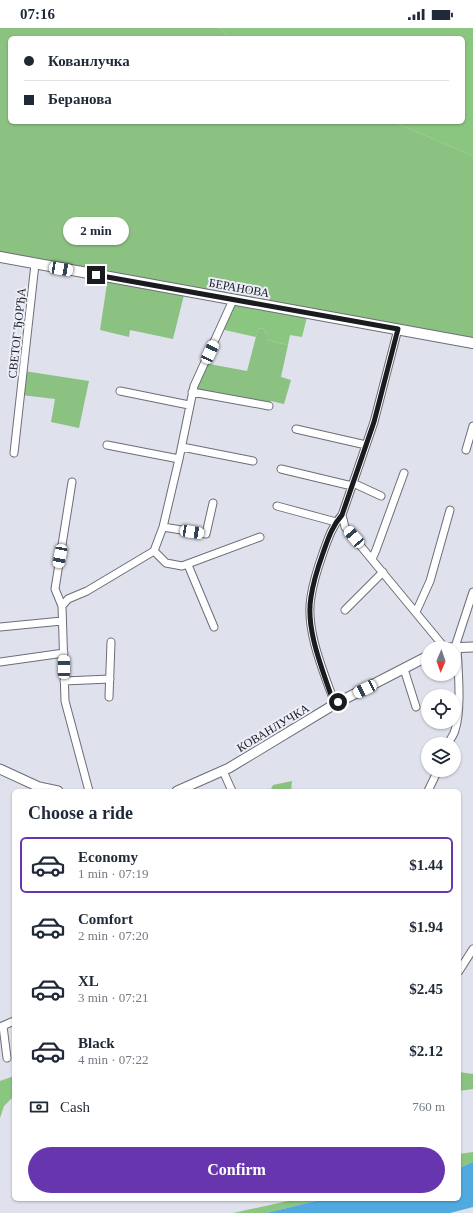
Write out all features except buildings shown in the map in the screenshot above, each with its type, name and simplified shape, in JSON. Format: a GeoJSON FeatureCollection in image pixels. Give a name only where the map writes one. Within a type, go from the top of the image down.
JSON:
{"type":"FeatureCollection","features":[{"type":"Feature","properties":{"kind":"main road","name":"БЕРАНОВА"},"geometry":{"type":"LineString","coordinates":[[0,257],[473,343]]}},
{"type":"Feature","properties":{"kind":"street","name":"СВЕТОГ ЂОРЂА"},"geometry":{"type":"LineString","coordinates":[[14,453],[35,264]]}},
{"type":"Feature","properties":{"kind":"street"},"geometry":{"type":"LineString","coordinates":[[62,606],[68,599],[87,591],[154,551],[163,527],[182,447],[192,392],[233,300]]}},
{"type":"Feature","properties":{"kind":"street"},"geometry":{"type":"LineString","coordinates":[[334,704],[317,649],[311,623],[310,598],[321,559],[336,522],[342,515],[374,422],[398,329]]}},
{"type":"Feature","properties":{"kind":"street"},"geometry":{"type":"LineString","coordinates":[[120,391],[189,405]]}},
{"type":"Feature","properties":{"kind":"street"},"geometry":{"type":"LineString","coordinates":[[192,392],[269,406]]}},
{"type":"Feature","properties":{"kind":"street"},"geometry":{"type":"LineString","coordinates":[[466,450],[473,426]]}},
{"type":"Feature","properties":{"kind":"street"},"geometry":{"type":"LineString","coordinates":[[296,429],[366,445]]}},
{"type":"Feature","properties":{"kind":"street"},"geometry":{"type":"LineString","coordinates":[[107,445],[179,459]]}},
{"type":"Feature","properties":{"kind":"street"},"geometry":{"type":"LineString","coordinates":[[182,447],[253,461]]}},
{"type":"Feature","properties":{"kind":"street"},"geometry":{"type":"LineString","coordinates":[[282,469],[352,484],[382,496]]}},
{"type":"Feature","properties":{"kind":"street"},"geometry":{"type":"LineString","coordinates":[[372,559],[404,474]]}},
{"type":"Feature","properties":{"kind":"street"},"geometry":{"type":"LineString","coordinates":[[72,482],[55,589],[62,606],[66,705],[88,789]]}},
{"type":"Feature","properties":{"kind":"street"},"geometry":{"type":"LineString","coordinates":[[163,527],[206,534],[213,504]]}},
{"type":"Feature","properties":{"kind":"street"},"geometry":{"type":"LineString","coordinates":[[277,506],[336,522]]}},
{"type":"Feature","properties":{"kind":"street"},"geometry":{"type":"LineString","coordinates":[[416,612],[430,581],[450,510]]}},
{"type":"Feature","properties":{"kind":"street"},"geometry":{"type":"LineString","coordinates":[[342,515],[345,527],[416,612],[444,641]]}},
{"type":"Feature","properties":{"kind":"street"},"geometry":{"type":"LineString","coordinates":[[154,551],[166,563],[182,566],[260,537]]}},
{"type":"Feature","properties":{"kind":"street"},"geometry":{"type":"LineString","coordinates":[[188,565],[214,627]]}},
{"type":"Feature","properties":{"kind":"street"},"geometry":{"type":"LineString","coordinates":[[345,610],[383,572]]}},
{"type":"Feature","properties":{"kind":"street"},"geometry":{"type":"LineString","coordinates":[[454,641],[473,592]]}},
{"type":"Feature","properties":{"kind":"street"},"geometry":{"type":"LineString","coordinates":[[0,627],[62,621]]}},
{"type":"Feature","properties":{"kind":"street"},"geometry":{"type":"LineString","coordinates":[[109,697],[111,642]]}},
{"type":"Feature","properties":{"kind":"street"},"geometry":{"type":"LineString","coordinates":[[461,648],[473,647]]}},
{"type":"Feature","properties":{"kind":"street"},"geometry":{"type":"LineString","coordinates":[[0,662],[64,653]]}},
{"type":"Feature","properties":{"kind":"street","name":"КОВАНЛУЧКА"},"geometry":{"type":"LineString","coordinates":[[182,789],[223,771],[334,704],[421,660]]}},
{"type":"Feature","properties":{"kind":"street"},"geometry":{"type":"LineString","coordinates":[[404,669],[416,707]]}},
{"type":"Feature","properties":{"kind":"street"},"geometry":{"type":"LineString","coordinates":[[64,681],[110,678]]}},
{"type":"Feature","properties":{"kind":"street"},"geometry":{"type":"LineString","coordinates":[[452,737],[456,729],[457,719],[459,695],[457,681]]}},
{"type":"Feature","properties":{"kind":"street"},"geometry":{"type":"LineString","coordinates":[[0,769],[39,787],[48,789]]}},
{"type":"Feature","properties":{"kind":"street"},"geometry":{"type":"LineString","coordinates":[[223,771],[231,789]]}},
{"type":"Feature","properties":{"kind":"street"},"geometry":{"type":"LineString","coordinates":[[429,789],[435,777]]}},
{"type":"Feature","properties":{"kind":"street"},"geometry":{"type":"LineString","coordinates":[[461,968],[473,949]]}},
{"type":"Feature","properties":{"kind":"street"},"geometry":{"type":"LineString","coordinates":[[7,1058],[1,1027],[12,1022]]}},
{"type":"Feature","properties":{"kind":"green space"},"geometry":{"type":"Polygon","coordinates":[[[0,28],[220,28],[226,36],[8,36],[8,124],[398,124],[473,156],[473,343],[185,291],[173,339],[130,330],[129,337],[100,330],[108,277],[0,257],[0,28]]]}},
{"type":"Feature","properties":{"kind":"green space"},"geometry":{"type":"Polygon","coordinates":[[[220,28],[473,28],[473,156],[398,124],[465,124],[465,36],[226,36],[220,28]]]}},
{"type":"Feature","properties":{"kind":"green space"},"geometry":{"type":"Polygon","coordinates":[[[233,300],[308,313],[302,337],[290,335],[288,345],[267,340],[267,335],[263,328],[258,329],[256,337],[220,329],[233,300]]]}},
{"type":"Feature","properties":{"kind":"green space"},"geometry":{"type":"Polygon","coordinates":[[[263,328],[267,335],[267,340],[288,345],[281,377],[291,380],[284,404],[271,401],[269,406],[192,392],[204,363],[247,371],[258,329],[263,328]]]}},
{"type":"Feature","properties":{"kind":"green space"},"geometry":{"type":"Polygon","coordinates":[[[24,371],[89,381],[79,428],[51,422],[55,399],[21,395],[24,371]]]}},
{"type":"Feature","properties":{"kind":"green space"},"geometry":{"type":"Polygon","coordinates":[[[292,781],[291,789],[271,789],[273,785],[292,781]]]}},
{"type":"Feature","properties":{"kind":"green space"},"geometry":{"type":"Polygon","coordinates":[[[461,1072],[473,1074],[473,1089],[461,1091],[461,1072]]]}},
{"type":"Feature","properties":{"kind":"green space"},"geometry":{"type":"Polygon","coordinates":[[[12,1077],[12,1098],[4,1106],[0,1118],[0,1081],[12,1077]]]}},
{"type":"Feature","properties":{"kind":"green space"},"geometry":{"type":"Polygon","coordinates":[[[473,1152],[473,1162],[461,1167],[461,1154],[473,1152]]]}},
{"type":"Feature","properties":{"kind":"green space"},"geometry":{"type":"Polygon","coordinates":[[[288,1201],[316,1201],[266,1213],[233,1213],[288,1201]]]}},
{"type":"Feature","properties":{"kind":"water"},"geometry":{"type":"Polygon","coordinates":[[[473,1162],[473,1207],[450,1213],[266,1213],[316,1201],[461,1201],[461,1167],[473,1162]]]}},
{"type":"Feature","properties":{"kind":"route"},"geometry":{"type":"LineString","coordinates":[[96,275],[398,329],[374,422],[342,515],[332,530],[321,559],[310,598],[311,623],[318,655],[334,704],[338,702]]}}]}
